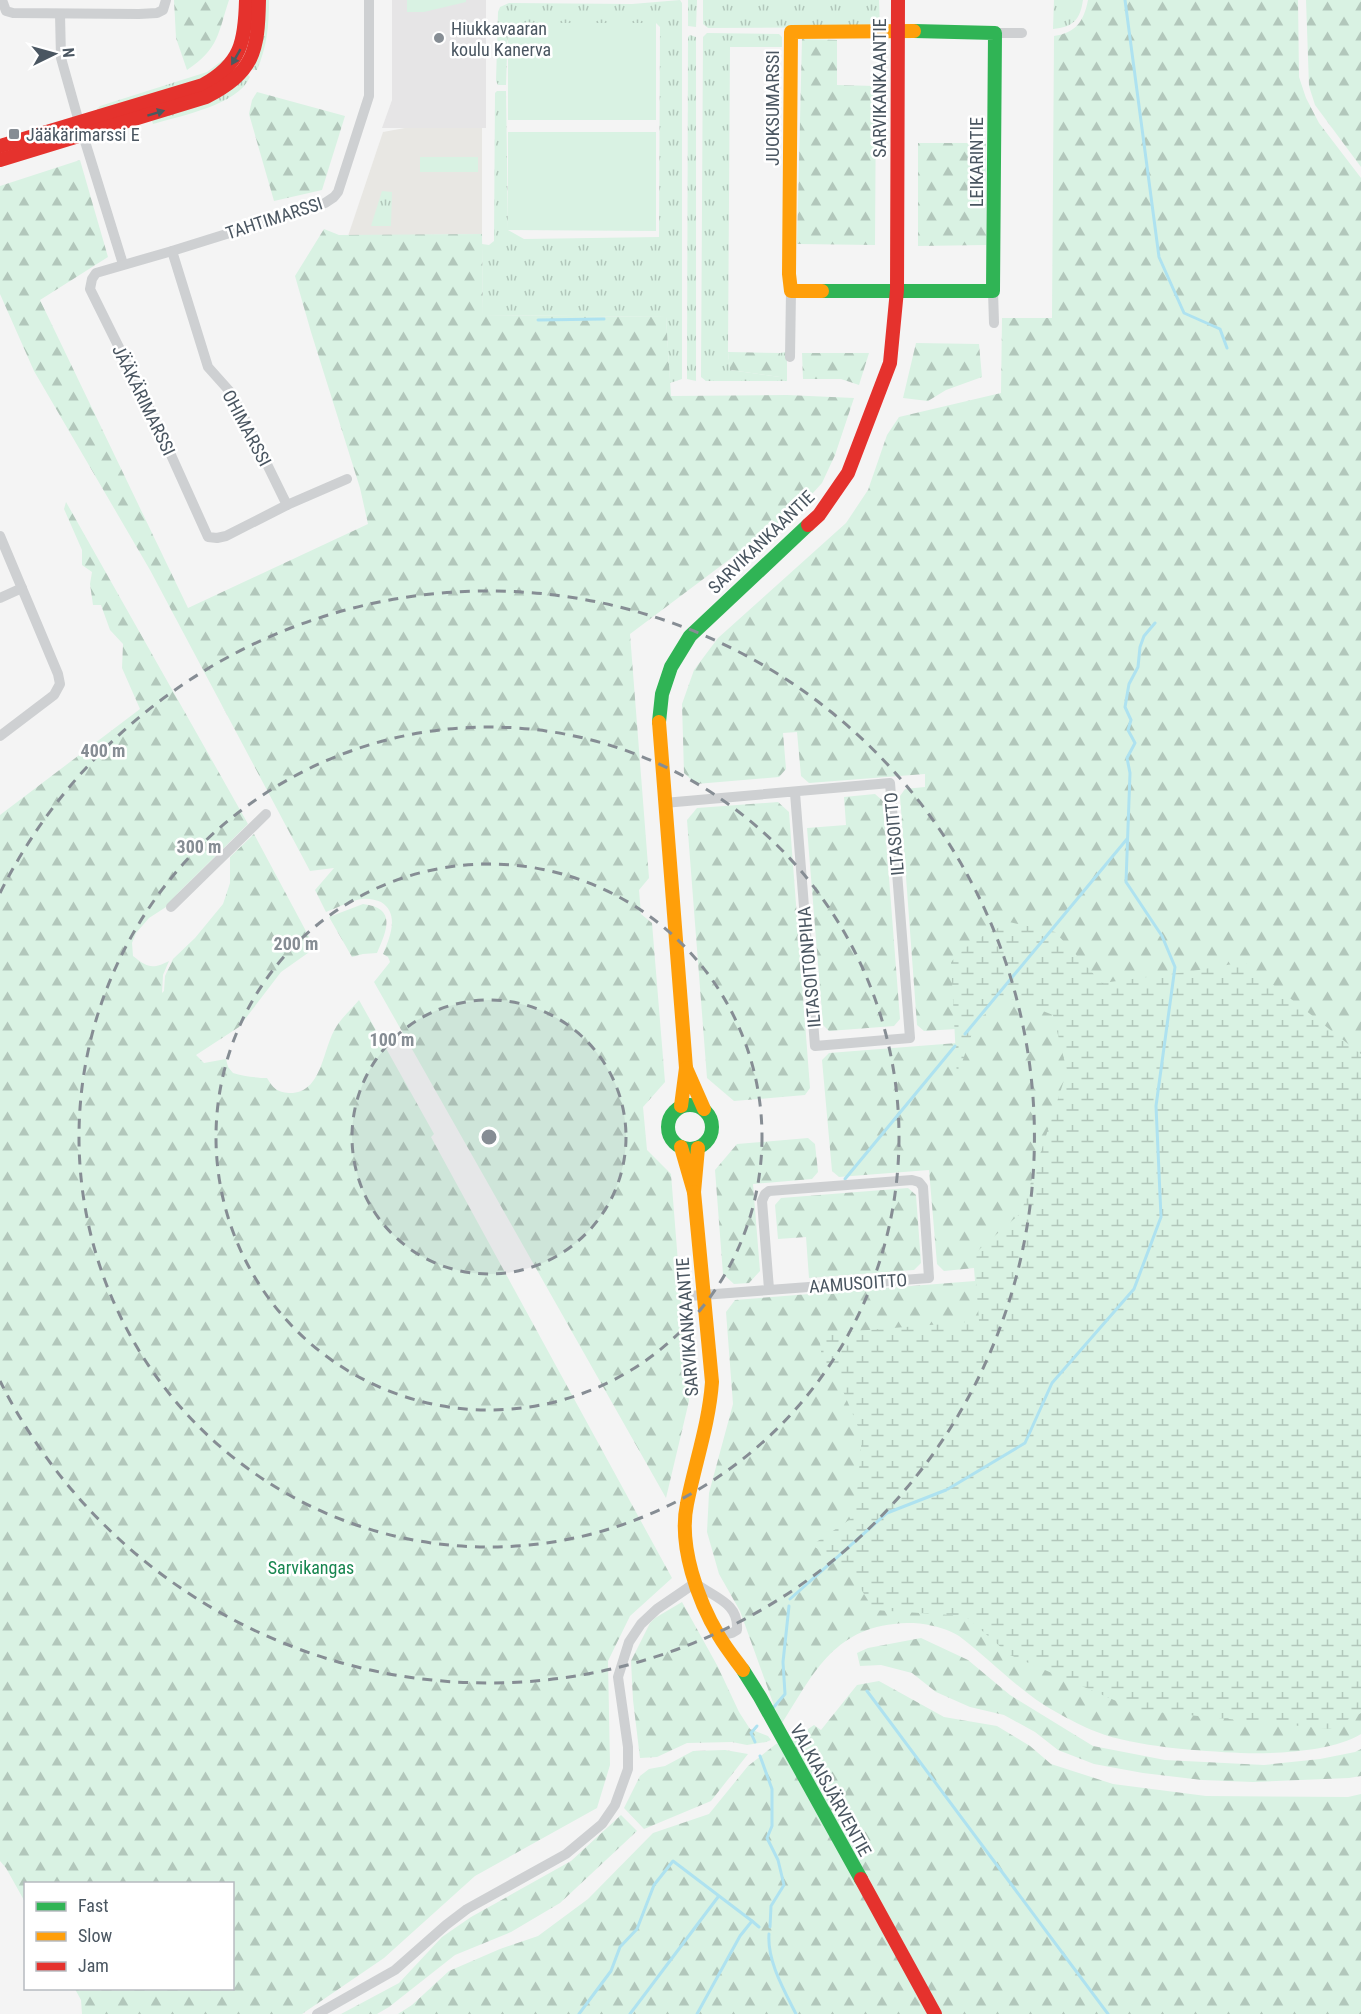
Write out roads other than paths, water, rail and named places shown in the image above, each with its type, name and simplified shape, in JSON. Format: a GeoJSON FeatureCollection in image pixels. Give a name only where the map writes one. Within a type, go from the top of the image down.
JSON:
{"type":"FeatureCollection","features":[{"type":"Feature","properties":{"kind":"street"},"geometry":{"type":"LineString","coordinates":[[2,0],[4,8],[9,13],[60,14],[157,13],[164,10],[166,0]]}},
{"type":"Feature","properties":{"kind":"street"},"geometry":{"type":"LineString","coordinates":[[0,160],[203,85],[222,74],[234,62],[244,39],[246,0]]}},
{"type":"Feature","properties":{"kind":"street"},"geometry":{"type":"LineString","coordinates":[[0,146],[81,129],[206,97],[230,85],[245,69],[257,43],[259,0]]}},
{"type":"Feature","properties":{"kind":"street","name":"TAHTIMARSSI"},"geometry":{"type":"LineString","coordinates":[[123,264],[325,203],[334,197],[345,171],[369,96],[369,0]]}},
{"type":"Feature","properties":{"kind":"street","name":"SARVIKANKAANTIE"},"geometry":{"type":"LineString","coordinates":[[695,1584],[684,1533],[686,1506],[710,1410],[712,1383],[694,1192],[681,1147],[669,1135],[668,1127],[669,1119],[681,1106],[686,1068],[659,715],[662,694],[671,667],[690,636],[819,515],[848,473],[869,424],[890,363],[897,290],[898,0]]}},
{"type":"Feature","properties":{"kind":"street"},"geometry":{"type":"LineString","coordinates":[[60,14],[61,58],[123,264]]}},
{"type":"Feature","properties":{"kind":"street","name":"JUOKSUMARSSI"},"geometry":{"type":"LineString","coordinates":[[790,357],[791,32],[897,32]]}},
{"type":"Feature","properties":{"kind":"street"},"geometry":{"type":"LineString","coordinates":[[897,32],[1022,33]]}},
{"type":"Feature","properties":{"kind":"street","name":"LEIKARINTIE"},"geometry":{"type":"LineString","coordinates":[[994,323],[995,33]]}},
{"type":"Feature","properties":{"kind":"street","name":"OHIMARSSI"},"geometry":{"type":"LineString","coordinates":[[172,251],[208,367],[233,395],[286,505]]}},
{"type":"Feature","properties":{"kind":"street","name":"JÄÄKÄRIMARSSI"},"geometry":{"type":"LineString","coordinates":[[123,264],[96,273],[90,289],[157,424],[208,537],[226,537],[286,505],[347,479]]}},
{"type":"Feature","properties":{"kind":"street"},"geometry":{"type":"LineString","coordinates":[[791,291],[993,291]]}},
{"type":"Feature","properties":{"kind":"street"},"geometry":{"type":"LineString","coordinates":[[0,536],[58,674],[60,684],[54,695],[0,736]]}},
{"type":"Feature","properties":{"kind":"street"},"geometry":{"type":"LineString","coordinates":[[0,598],[22,588]]}},
{"type":"Feature","properties":{"kind":"street","name":"ILTASOITTO"},"geometry":{"type":"LineString","coordinates":[[664,803],[890,783],[910,1038]]}},
{"type":"Feature","properties":{"kind":"street","name":"ILTASOITONPIHA"},"geometry":{"type":"LineString","coordinates":[[795,793],[815,1046],[910,1038]]}},
{"type":"Feature","properties":{"kind":"street"},"geometry":{"type":"LineString","coordinates":[[171,907],[266,814]]}},
{"type":"Feature","properties":{"kind":"street","name":"SARVIKANKAANTIE"},"geometry":{"type":"LineString","coordinates":[[686,1068],[712,1123],[712,1131],[705,1144],[698,1148],[694,1192]]}},
{"type":"Feature","properties":{"kind":"street"},"geometry":{"type":"LineString","coordinates":[[681,1106],[693,1105],[704,1109]]}},
{"type":"Feature","properties":{"kind":"street"},"geometry":{"type":"LineString","coordinates":[[681,1147],[698,1148]]}},
{"type":"Feature","properties":{"kind":"street","name":"AAMUSOITTO"},"geometry":{"type":"LineString","coordinates":[[689,1296],[929,1278],[923,1187],[919,1182],[912,1180],[769,1191],[762,1201],[769,1289]]}},
{"type":"Feature","properties":{"kind":"street"},"geometry":{"type":"LineString","coordinates":[[317,2014],[395,1970],[446,1924],[467,1909],[566,1854],[603,1824],[615,1805],[628,1769],[628,1746],[618,1677],[629,1642],[641,1624],[657,1609],[695,1584],[734,1609],[738,1620],[737,1630],[732,1634],[719,1636]]}},
{"type":"Feature","properties":{"kind":"street","name":"VALKIAISJÄRVENTIE"},"geometry":{"type":"LineString","coordinates":[[695,1584],[719,1636],[760,1697],[935,2014]]}},
{"type":"Feature","properties":{"kind":"waterway"},"geometry":{"type":"LineString","coordinates":[[1125,0],[1159,257],[1184,313],[1220,329],[1227,348]]}},
{"type":"Feature","properties":{"kind":"waterway"},"geometry":{"type":"LineString","coordinates":[[538,320],[604,319]]}},
{"type":"Feature","properties":{"kind":"waterway"},"geometry":{"type":"LineString","coordinates":[[948,1489],[1025,1443],[1052,1383],[1134,1289],[1161,1217],[1156,1106],[1175,967],[1162,936],[1126,882],[1130,773],[1127,758],[1135,743],[1128,730],[1131,720],[1125,707],[1129,684],[1138,667],[1140,647],[1144,636],[1155,623]]}},
{"type":"Feature","properties":{"kind":"waterway"},"geometry":{"type":"LineString","coordinates":[[965,1034],[1127,839]]}},
{"type":"Feature","properties":{"kind":"waterway"},"geometry":{"type":"LineString","coordinates":[[845,1179],[955,1046]]}},
{"type":"Feature","properties":{"kind":"waterway"},"geometry":{"type":"LineString","coordinates":[[790,1599],[887,1513],[946,1490]]}},
{"type":"Feature","properties":{"kind":"waterway"},"geometry":{"type":"LineString","coordinates":[[773,1708],[785,1694],[783,1662],[789,1606]]}},
{"type":"Feature","properties":{"kind":"waterway"},"geometry":{"type":"LineString","coordinates":[[867,1691],[1108,2014]]}},
{"type":"Feature","properties":{"kind":"waterway"},"geometry":{"type":"LineString","coordinates":[[755,1742],[751,1733],[757,1726]]}},
{"type":"Feature","properties":{"kind":"waterway"},"geometry":{"type":"LineString","coordinates":[[760,1756],[772,1789],[772,1826],[767,1838],[778,1860],[784,1885],[771,1906],[770,1927]]}},
{"type":"Feature","properties":{"kind":"waterway"},"geometry":{"type":"LineString","coordinates":[[579,2014],[611,1971],[620,1947],[637,1929],[654,1885],[673,1861],[752,1921]]}},
{"type":"Feature","properties":{"kind":"waterway"},"geometry":{"type":"LineString","coordinates":[[630,2014],[718,1897]]}},
{"type":"Feature","properties":{"kind":"waterway"},"geometry":{"type":"LineString","coordinates":[[697,2014],[740,1936],[752,1921],[759,1927]]}},
{"type":"Feature","properties":{"kind":"waterway"},"geometry":{"type":"LineString","coordinates":[[769,1934],[774,1965],[796,2014]]}},
{"type":"Feature","properties":{"kind":"place","name":"Hiukkavaaran koulu Kanerva"},"geometry":{"type":"Point","coordinates":[439,38]}},
{"type":"Feature","properties":{"kind":"place","name":"Jääkärimarssi E"},"geometry":{"type":"Point","coordinates":[14,134]}},
{"type":"Feature","properties":{"kind":"park label","name":"Sarvikangas"},"geometry":{"type":"Point","coordinates":[311,1567]}}]}
